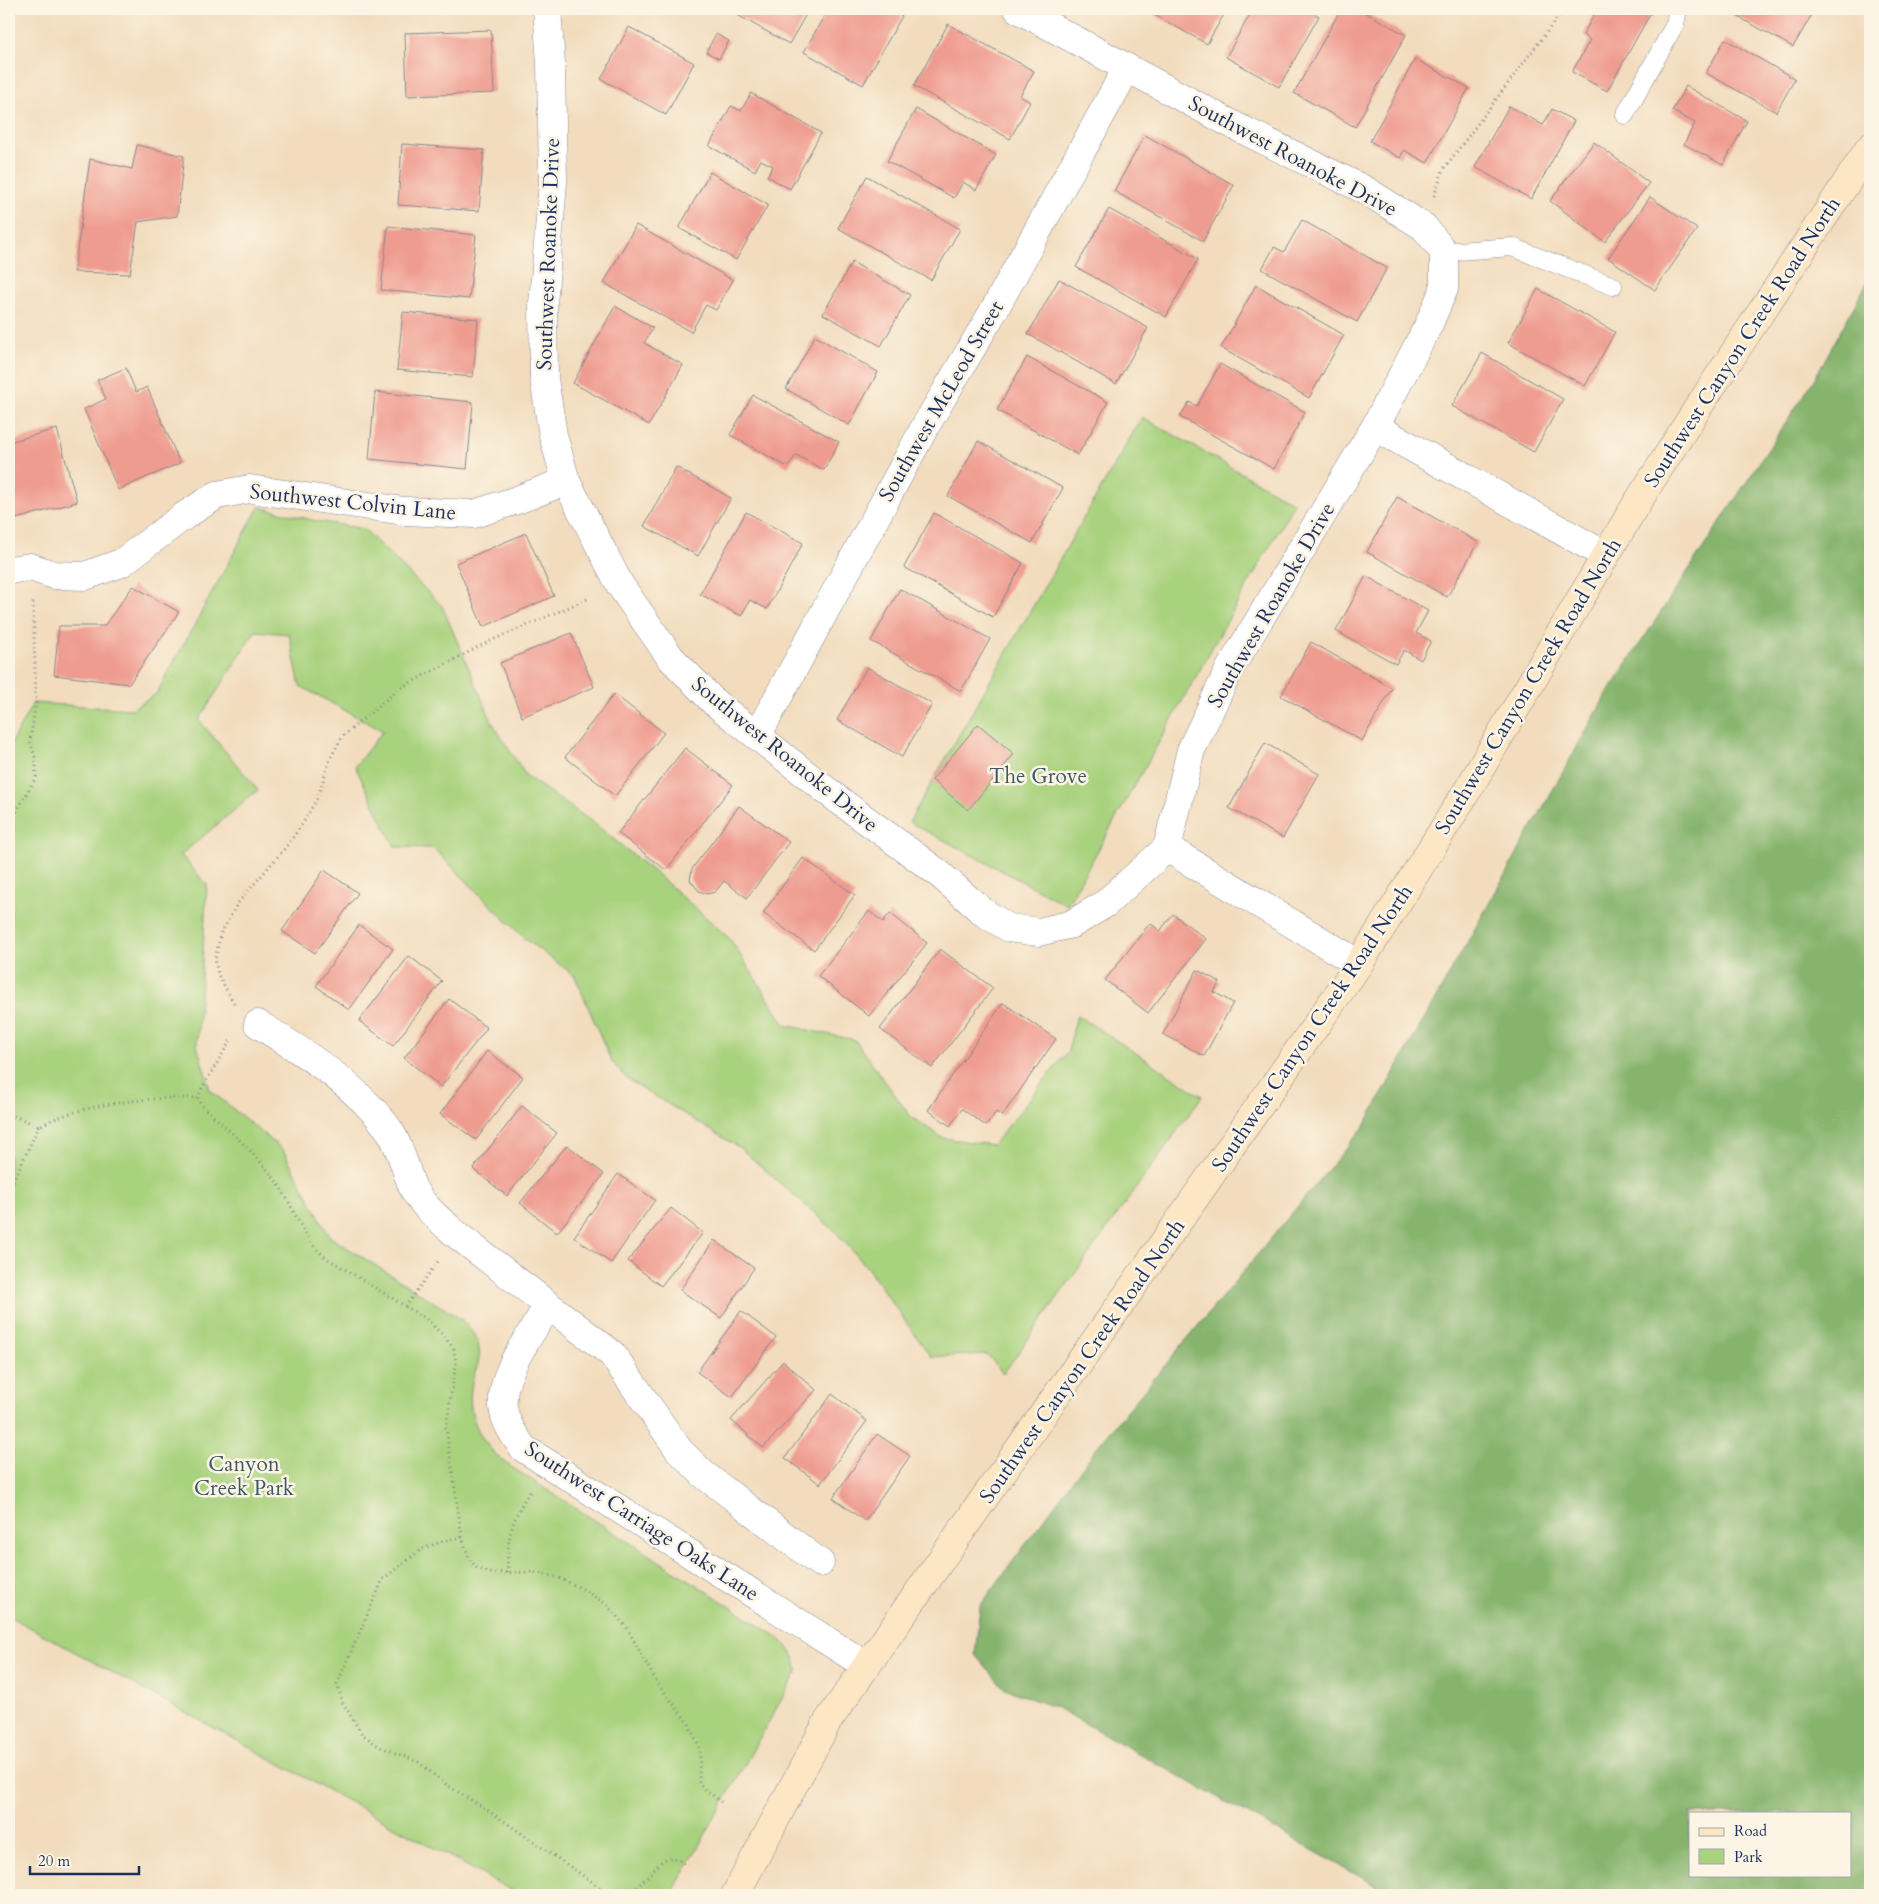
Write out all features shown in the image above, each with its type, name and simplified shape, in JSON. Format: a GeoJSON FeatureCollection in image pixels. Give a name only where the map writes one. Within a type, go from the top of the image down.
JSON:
{"type":"FeatureCollection","features":[{"type":"Feature","properties":{"kind":"main road","name":"Southwest Canyon Creek Road North"},"geometry":{"type":"LineString","coordinates":[[735,1895],[828,1721],[1360,964],[1472,783],[1605,556],[1698,406],[1870,147]]}},
{"type":"Feature","properties":{"kind":"street","name":"Southwest Roanoke Drive"},"geometry":{"type":"LineString","coordinates":[[547,9],[552,64],[553,182],[543,304],[544,379],[553,435],[566,481],[620,585],[670,657],[691,681],[757,736],[836,798],[937,872],[984,912],[1009,928],[1039,932],[1072,924],[1105,904],[1167,848],[1191,750],[1229,670],[1375,427],[1428,326],[1444,289],[1444,252],[1424,227],[1365,190],[1235,126],[1018,9]]}},
{"type":"Feature","properties":{"kind":"street","name":"Southwest McLeod Street"},"geometry":{"type":"LineString","coordinates":[[757,736],[926,425],[998,303],[1127,68]]}},
{"type":"Feature","properties":{"kind":"street"},"geometry":{"type":"LineString","coordinates":[[1375,427],[1605,556]]}},
{"type":"Feature","properties":{"kind":"street","name":"Southwest Colvin Lane"},"geometry":{"type":"LineString","coordinates":[[20,569],[54,575],[85,576],[121,563],[184,516],[217,495],[250,489],[404,511],[474,514],[566,481]]}},
{"type":"Feature","properties":{"kind":"street"},"geometry":{"type":"LineString","coordinates":[[1167,848],[1360,964]]}},
{"type":"Feature","properties":{"kind":"street"},"geometry":{"type":"LineString","coordinates":[[251,1021],[306,1054],[338,1077],[370,1107],[391,1133],[414,1189],[435,1215],[457,1235],[548,1306],[590,1335],[612,1354],[679,1450],[703,1474],[820,1563]]}},
{"type":"Feature","properties":{"kind":"street","name":"Southwest Carriage Oaks Lane"},"geometry":{"type":"LineString","coordinates":[[548,1306],[513,1363],[505,1387],[503,1406],[509,1428],[523,1448],[867,1666]]}},
{"type":"Feature","properties":{"kind":"lane"},"geometry":{"type":"LineString","coordinates":[[1625,115],[1675,24],[1678,9]]}},
{"type":"Feature","properties":{"kind":"lane"},"geometry":{"type":"LineString","coordinates":[[1444,252],[1512,247],[1613,286]]}},
{"type":"Feature","properties":{"kind":"path"},"geometry":{"type":"LineString","coordinates":[[1424,227],[1443,170],[1564,9]]}},
{"type":"Feature","properties":{"kind":"path"},"geometry":{"type":"LineString","coordinates":[[9,825],[36,777],[36,760],[30,741],[36,702],[20,569]]}},
{"type":"Feature","properties":{"kind":"path"},"geometry":{"type":"LineString","coordinates":[[198,1098],[251,1021],[218,975],[215,959],[221,932],[238,904],[286,847],[303,823],[318,797],[330,759],[342,737],[400,688],[488,642],[620,585]]}},
{"type":"Feature","properties":{"kind":"path"},"geometry":{"type":"LineString","coordinates":[[9,1190],[39,1126],[56,1117],[153,1098],[198,1098]]}},
{"type":"Feature","properties":{"kind":"path"},"geometry":{"type":"LineString","coordinates":[[198,1098],[200,1104],[266,1169],[280,1186],[312,1246],[325,1257],[405,1306],[432,1325],[454,1350],[456,1363],[446,1428],[462,1537],[469,1559],[477,1568],[490,1573],[533,1572],[557,1577],[583,1589],[607,1605],[627,1628],[657,1683],[689,1724],[700,1748],[698,1784],[721,1802]]}},
{"type":"Feature","properties":{"kind":"path"},"geometry":{"type":"LineString","coordinates":[[9,1114],[39,1126]]}},
{"type":"Feature","properties":{"kind":"path"},"geometry":{"type":"LineString","coordinates":[[405,1306],[457,1235]]}},
{"type":"Feature","properties":{"kind":"path"},"geometry":{"type":"LineString","coordinates":[[508,1573],[507,1555],[511,1525],[518,1508],[549,1464]]}},
{"type":"Feature","properties":{"kind":"path"},"geometry":{"type":"LineString","coordinates":[[462,1537],[443,1541],[422,1550],[383,1579],[337,1684],[343,1703],[362,1734],[378,1746],[418,1762],[447,1785],[489,1811],[611,1895]]}},
{"type":"Feature","properties":{"kind":"path"},"geometry":{"type":"LineString","coordinates":[[630,1895],[663,1860],[672,1857],[688,1865]]}},
{"type":"Feature","properties":{"kind":"green space"},"geometry":{"type":"Polygon","coordinates":[[[1870,277],[1870,1895],[1393,1895],[1059,1709],[1005,1689],[975,1655],[980,1606],[1101,1442],[1363,1128],[1605,697],[1815,378],[1870,277]]]}},
{"type":"Feature","properties":{"kind":"green space","name":"The Grove"},"geometry":{"type":"Polygon","coordinates":[[[1142,417],[1294,503],[1067,905],[909,822],[1142,417]]]}},
{"type":"Feature","properties":{"kind":"green space","name":"Canyon Creek Park"},"geometry":{"type":"Polygon","coordinates":[[[259,507],[317,521],[364,529],[442,606],[493,724],[526,776],[595,824],[660,877],[730,939],[785,1025],[855,1040],[911,1117],[943,1138],[993,1145],[1068,1051],[1077,1015],[1202,1096],[1003,1374],[987,1354],[931,1357],[866,1266],[835,1231],[740,1148],[627,1079],[611,1061],[575,976],[524,938],[433,848],[395,847],[355,766],[383,731],[300,686],[289,634],[255,631],[199,720],[258,790],[181,855],[207,885],[197,1045],[210,1090],[283,1150],[330,1237],[461,1319],[470,1329],[478,1344],[479,1352],[479,1360],[471,1391],[472,1414],[481,1436],[505,1463],[775,1635],[790,1650],[797,1664],[798,1670],[671,1895],[520,1895],[9,1616],[9,747],[33,703],[132,709],[157,693],[259,507]]]}},
{"type":"Feature","properties":{"kind":"building"},"geometry":{"type":"Polygon","coordinates":[[[396,9],[443,9],[443,10],[396,13],[396,9]]]}},
{"type":"Feature","properties":{"kind":"building"},"geometry":{"type":"Polygon","coordinates":[[[733,9],[809,9],[789,44],[732,12],[733,9]]]}},
{"type":"Feature","properties":{"kind":"building"},"geometry":{"type":"Polygon","coordinates":[[[828,9],[889,9],[902,16],[863,85],[804,52],[828,9]]]}},
{"type":"Feature","properties":{"kind":"building"},"geometry":{"type":"Polygon","coordinates":[[[1151,9],[1227,9],[1207,44],[1149,12],[1151,9]]]}},
{"type":"Feature","properties":{"kind":"building"},"geometry":{"type":"Polygon","coordinates":[[[1253,9],[1305,9],[1319,16],[1279,87],[1226,57],[1253,9]]]}},
{"type":"Feature","properties":{"kind":"building"},"geometry":{"type":"Polygon","coordinates":[[[1341,9],[1359,9],[1406,35],[1355,127],[1294,93],[1341,9]]]}},
{"type":"Feature","properties":{"kind":"building"},"geometry":{"type":"Polygon","coordinates":[[[1597,9],[1653,9],[1607,91],[1572,72],[1590,40],[1583,35],[1597,9]]]}},
{"type":"Feature","properties":{"kind":"building"},"geometry":{"type":"Polygon","coordinates":[[[1736,9],[1815,9],[1793,47],[1733,14],[1736,9]]]}},
{"type":"Feature","properties":{"kind":"building"},"geometry":{"type":"Polygon","coordinates":[[[948,24],[1034,71],[1020,96],[1030,102],[1010,139],[914,86],[948,24]]]}},
{"type":"Feature","properties":{"kind":"building"},"geometry":{"type":"Polygon","coordinates":[[[629,27],[694,63],[666,115],[601,79],[629,27]]]}},
{"type":"Feature","properties":{"kind":"building"},"geometry":{"type":"Polygon","coordinates":[[[491,30],[494,93],[407,96],[405,33],[491,30]]]}},
{"type":"Feature","properties":{"kind":"building"},"geometry":{"type":"Polygon","coordinates":[[[716,34],[729,41],[719,59],[706,52],[716,34]]]}},
{"type":"Feature","properties":{"kind":"building"},"geometry":{"type":"Polygon","coordinates":[[[1725,39],[1795,79],[1776,112],[1706,73],[1725,39]]]}},
{"type":"Feature","properties":{"kind":"building"},"geometry":{"type":"Polygon","coordinates":[[[1415,59],[1469,88],[1427,163],[1404,150],[1400,158],[1370,141],[1415,59]]]}},
{"type":"Feature","properties":{"kind":"building"},"geometry":{"type":"Polygon","coordinates":[[[1686,86],[1747,121],[1723,165],[1684,144],[1695,123],[1672,111],[1686,86]]]}},
{"type":"Feature","properties":{"kind":"building"},"geometry":{"type":"Polygon","coordinates":[[[751,93],[821,133],[790,189],[767,176],[773,166],[761,160],[755,171],[709,146],[731,106],[741,111],[751,93]]]}},
{"type":"Feature","properties":{"kind":"building"},"geometry":{"type":"Polygon","coordinates":[[[1509,106],[1543,125],[1552,109],[1574,121],[1531,199],[1475,167],[1509,106]]]}},
{"type":"Feature","properties":{"kind":"building"},"geometry":{"type":"Polygon","coordinates":[[[916,109],[996,155],[976,190],[963,182],[954,198],[887,161],[916,109]]]}},
{"type":"Feature","properties":{"kind":"building"},"geometry":{"type":"Polygon","coordinates":[[[1145,135],[1234,185],[1203,241],[1114,191],[1145,135]]]}},
{"type":"Feature","properties":{"kind":"building"},"geometry":{"type":"Polygon","coordinates":[[[1594,142],[1649,183],[1605,242],[1550,201],[1594,142]]]}},
{"type":"Feature","properties":{"kind":"building"},"geometry":{"type":"Polygon","coordinates":[[[402,144],[484,150],[479,211],[398,205],[402,144]]]}},
{"type":"Feature","properties":{"kind":"building"},"geometry":{"type":"Polygon","coordinates":[[[137,145],[184,156],[177,216],[138,222],[130,274],[74,272],[90,159],[132,169],[137,145]]]}},
{"type":"Feature","properties":{"kind":"building"},"geometry":{"type":"Polygon","coordinates":[[[710,172],[768,205],[736,260],[679,228],[710,172]]]}},
{"type":"Feature","properties":{"kind":"building"},"geometry":{"type":"Polygon","coordinates":[[[867,176],[960,229],[931,280],[838,228],[867,176]]]}},
{"type":"Feature","properties":{"kind":"building"},"geometry":{"type":"Polygon","coordinates":[[[1650,197],[1697,229],[1655,290],[1608,258],[1650,197]]]}},
{"type":"Feature","properties":{"kind":"building"},"geometry":{"type":"Polygon","coordinates":[[[1109,209],[1198,259],[1166,317],[1076,267],[1109,209]]]}},
{"type":"Feature","properties":{"kind":"building"},"geometry":{"type":"Polygon","coordinates":[[[1302,220],[1387,268],[1357,322],[1262,269],[1274,247],[1284,252],[1302,220]]]}},
{"type":"Feature","properties":{"kind":"building"},"geometry":{"type":"Polygon","coordinates":[[[636,225],[733,280],[716,310],[706,305],[691,332],[604,283],[636,225]]]}},
{"type":"Feature","properties":{"kind":"building"},"geometry":{"type":"Polygon","coordinates":[[[388,226],[476,235],[469,299],[381,290],[388,226]]]}},
{"type":"Feature","properties":{"kind":"building"},"geometry":{"type":"Polygon","coordinates":[[[852,262],[910,295],[881,346],[823,314],[852,262]]]}},
{"type":"Feature","properties":{"kind":"building"},"geometry":{"type":"Polygon","coordinates":[[[1059,279],[1148,328],[1116,384],[1028,334],[1059,279]]]}},
{"type":"Feature","properties":{"kind":"building"},"geometry":{"type":"Polygon","coordinates":[[[1256,285],[1344,335],[1309,398],[1221,348],[1256,285]]]}},
{"type":"Feature","properties":{"kind":"building"},"geometry":{"type":"Polygon","coordinates":[[[1538,289],[1615,332],[1585,386],[1508,343],[1538,289]]]}},
{"type":"Feature","properties":{"kind":"building"},"geometry":{"type":"Polygon","coordinates":[[[615,306],[653,328],[644,343],[683,365],[649,425],[573,383],[615,306]]]}},
{"type":"Feature","properties":{"kind":"building"},"geometry":{"type":"Polygon","coordinates":[[[403,312],[478,319],[473,377],[397,370],[403,312]]]}},
{"type":"Feature","properties":{"kind":"building"},"geometry":{"type":"Polygon","coordinates":[[[815,336],[878,372],[849,425],[786,389],[815,336]]]}},
{"type":"Feature","properties":{"kind":"building"},"geometry":{"type":"Polygon","coordinates":[[[1482,353],[1563,399],[1534,452],[1452,406],[1482,353]]]}},
{"type":"Feature","properties":{"kind":"building"},"geometry":{"type":"Polygon","coordinates":[[[1027,357],[1108,402],[1078,455],[997,410],[1027,357]]]}},
{"type":"Feature","properties":{"kind":"building"},"geometry":{"type":"Polygon","coordinates":[[[1220,364],[1305,412],[1274,469],[1180,417],[1189,402],[1197,406],[1220,364]]]}},
{"type":"Feature","properties":{"kind":"building"},"geometry":{"type":"Polygon","coordinates":[[[126,368],[136,392],[147,387],[180,463],[118,490],[84,409],[106,399],[97,380],[126,368]]]}},
{"type":"Feature","properties":{"kind":"building"},"geometry":{"type":"Polygon","coordinates":[[[375,392],[473,402],[467,469],[369,459],[375,392]]]}},
{"type":"Feature","properties":{"kind":"building"},"geometry":{"type":"Polygon","coordinates":[[[753,395],[839,442],[824,470],[796,455],[788,467],[730,435],[753,395]]]}},
{"type":"Feature","properties":{"kind":"building"},"geometry":{"type":"Polygon","coordinates":[[[57,429],[77,502],[12,520],[9,507],[9,442],[57,429]]]}},
{"type":"Feature","properties":{"kind":"building"},"geometry":{"type":"Polygon","coordinates":[[[978,441],[1063,488],[1032,543],[948,496],[978,441]]]}},
{"type":"Feature","properties":{"kind":"building"},"geometry":{"type":"Polygon","coordinates":[[[676,467],[731,498],[698,556],[644,526],[676,467]]]}},
{"type":"Feature","properties":{"kind":"building"},"geometry":{"type":"Polygon","coordinates":[[[1397,497],[1478,542],[1447,597],[1367,552],[1397,497]]]}},
{"type":"Feature","properties":{"kind":"building"},"geometry":{"type":"Polygon","coordinates":[[[746,512],[803,543],[767,609],[750,600],[741,616],[700,594],[746,512]]]}},
{"type":"Feature","properties":{"kind":"building"},"geometry":{"type":"Polygon","coordinates":[[[934,513],[1023,563],[993,617],[904,567],[934,513]]]}},
{"type":"Feature","properties":{"kind":"building"},"geometry":{"type":"Polygon","coordinates":[[[526,533],[554,596],[483,627],[456,563],[526,533]]]}},
{"type":"Feature","properties":{"kind":"building"},"geometry":{"type":"Polygon","coordinates":[[[1366,576],[1428,611],[1416,633],[1431,641],[1421,660],[1404,650],[1396,664],[1336,631],[1366,576]]]}},
{"type":"Feature","properties":{"kind":"building"},"geometry":{"type":"Polygon","coordinates":[[[133,586],[179,612],[129,684],[54,675],[59,626],[104,626],[133,586]]]}},
{"type":"Feature","properties":{"kind":"building"},"geometry":{"type":"Polygon","coordinates":[[[900,589],[990,639],[961,691],[871,641],[900,589]]]}},
{"type":"Feature","properties":{"kind":"building"},"geometry":{"type":"Polygon","coordinates":[[[9,618],[14,618],[10,669],[9,669],[9,618]]]}},
{"type":"Feature","properties":{"kind":"building"},"geometry":{"type":"Polygon","coordinates":[[[571,633],[594,687],[522,717],[500,663],[571,633]]]}},
{"type":"Feature","properties":{"kind":"building"},"geometry":{"type":"Polygon","coordinates":[[[1311,642],[1392,688],[1362,741],[1281,696],[1311,642]]]}},
{"type":"Feature","properties":{"kind":"building"},"geometry":{"type":"Polygon","coordinates":[[[867,667],[932,704],[902,757],[837,720],[867,667]]]}},
{"type":"Feature","properties":{"kind":"building"},"geometry":{"type":"Polygon","coordinates":[[[614,694],[664,733],[615,796],[565,757],[614,694]]]}},
{"type":"Feature","properties":{"kind":"building"},"geometry":{"type":"Polygon","coordinates":[[[978,724],[1014,754],[968,810],[932,780],[978,724]]]}},
{"type":"Feature","properties":{"kind":"building"},"geometry":{"type":"Polygon","coordinates":[[[1265,743],[1319,774],[1283,838],[1229,808],[1265,743]]]}},
{"type":"Feature","properties":{"kind":"building"},"geometry":{"type":"Polygon","coordinates":[[[685,748],[733,785],[666,870],[618,833],[685,748]]]}},
{"type":"Feature","properties":{"kind":"building"},"geometry":{"type":"Polygon","coordinates":[[[739,806],[789,842],[747,898],[724,881],[715,892],[707,894],[699,891],[690,880],[692,869],[739,806]]]}},
{"type":"Feature","properties":{"kind":"building"},"geometry":{"type":"Polygon","coordinates":[[[803,858],[855,895],[814,950],[763,913],[803,858]]]}},
{"type":"Feature","properties":{"kind":"building"},"geometry":{"type":"Polygon","coordinates":[[[324,870],[358,893],[315,953],[282,931],[324,870]]]}},
{"type":"Feature","properties":{"kind":"building"},"geometry":{"type":"Polygon","coordinates":[[[869,911],[883,922],[890,913],[927,943],[869,1016],[818,976],[869,911]]]}},
{"type":"Feature","properties":{"kind":"building"},"geometry":{"type":"Polygon","coordinates":[[[1173,914],[1206,939],[1148,1013],[1105,980],[1150,923],[1160,931],[1173,914]]]}},
{"type":"Feature","properties":{"kind":"building"},"geometry":{"type":"Polygon","coordinates":[[[359,925],[393,949],[349,1010],[316,986],[359,925]]]}},
{"type":"Feature","properties":{"kind":"building"},"geometry":{"type":"Polygon","coordinates":[[[940,949],[993,988],[932,1068],[880,1029],[940,949]]]}},
{"type":"Feature","properties":{"kind":"building"},"geometry":{"type":"Polygon","coordinates":[[[409,956],[442,981],[393,1046],[359,1021],[409,956]]]}},
{"type":"Feature","properties":{"kind":"building"},"geometry":{"type":"Polygon","coordinates":[[[1197,970],[1220,982],[1214,992],[1233,1003],[1204,1056],[1163,1034],[1197,970]]]}},
{"type":"Feature","properties":{"kind":"building"},"geometry":{"type":"Polygon","coordinates":[[[449,999],[487,1028],[441,1087],[404,1058],[449,999]]]}},
{"type":"Feature","properties":{"kind":"building"},"geometry":{"type":"Polygon","coordinates":[[[1003,1003],[1056,1039],[1002,1116],[996,1112],[986,1126],[962,1109],[950,1126],[928,1110],[1003,1003]]]}},
{"type":"Feature","properties":{"kind":"building"},"geometry":{"type":"Polygon","coordinates":[[[487,1051],[523,1077],[476,1140],[440,1114],[487,1051]]]}},
{"type":"Feature","properties":{"kind":"building"},"geometry":{"type":"Polygon","coordinates":[[[522,1106],[557,1133],[507,1196],[473,1169],[522,1106]]]}},
{"type":"Feature","properties":{"kind":"building"},"geometry":{"type":"Polygon","coordinates":[[[567,1145],[604,1174],[557,1233],[520,1203],[567,1145]]]}},
{"type":"Feature","properties":{"kind":"building"},"geometry":{"type":"Polygon","coordinates":[[[618,1174],[655,1200],[611,1263],[574,1237],[618,1174]]]}},
{"type":"Feature","properties":{"kind":"building"},"geometry":{"type":"Polygon","coordinates":[[[671,1208],[703,1233],[661,1286],[628,1261],[671,1208]]]}},
{"type":"Feature","properties":{"kind":"building"},"geometry":{"type":"Polygon","coordinates":[[[714,1240],[754,1268],[721,1318],[680,1290],[714,1240]]]}},
{"type":"Feature","properties":{"kind":"building"},"geometry":{"type":"Polygon","coordinates":[[[741,1311],[776,1337],[732,1397],[697,1372],[741,1311]]]}},
{"type":"Feature","properties":{"kind":"building"},"geometry":{"type":"Polygon","coordinates":[[[783,1361],[816,1390],[763,1448],[731,1420],[783,1361]]]}},
{"type":"Feature","properties":{"kind":"building"},"geometry":{"type":"Polygon","coordinates":[[[832,1394],[867,1421],[820,1484],[785,1458],[832,1394]]]}},
{"type":"Feature","properties":{"kind":"building"},"geometry":{"type":"Polygon","coordinates":[[[877,1434],[910,1456],[865,1521],[833,1498],[877,1434]]]}}]}
